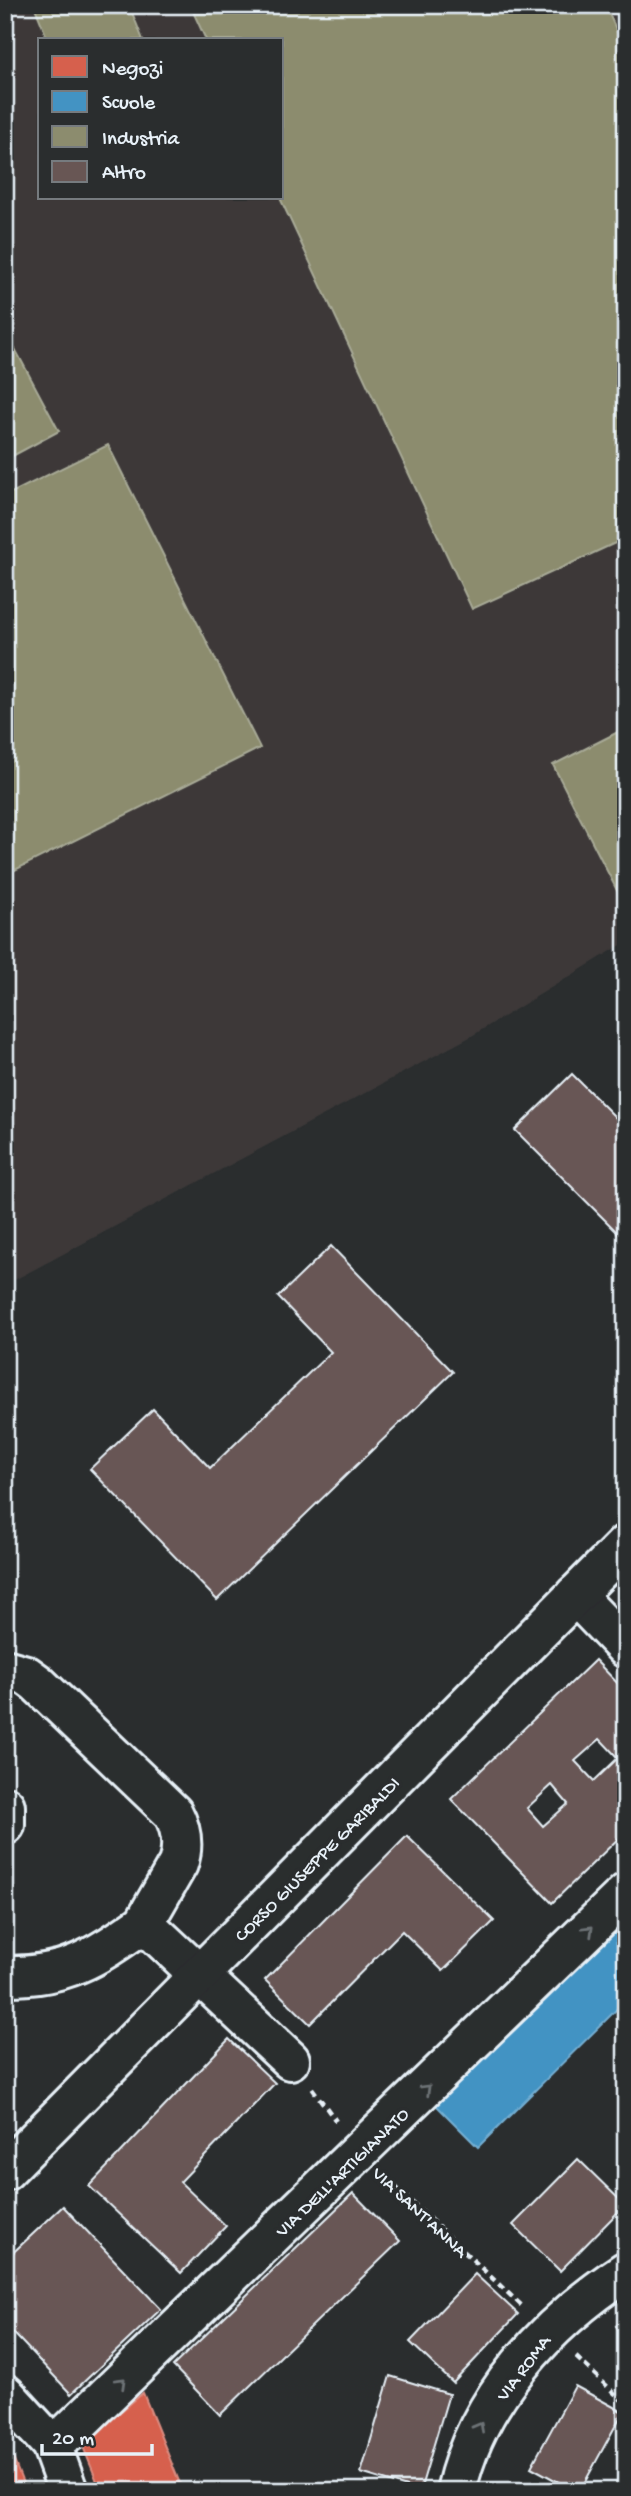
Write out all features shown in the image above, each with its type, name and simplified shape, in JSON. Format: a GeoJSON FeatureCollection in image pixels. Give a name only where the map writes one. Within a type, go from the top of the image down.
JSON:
{"type":"FeatureCollection","features":[{"type":"Feature","properties":{"kind":"street","name":"CORSO GIUSEPPE GARIBALDI"},"geometry":{"type":"LineString","coordinates":[[5,2171],[626,1544]]}},
{"type":"Feature","properties":{"kind":"street"},"geometry":{"type":"LineString","coordinates":[[575,1595],[626,1648]]}},
{"type":"Feature","properties":{"kind":"street"},"geometry":{"type":"LineString","coordinates":[[5,1669],[26,1675],[37,1684],[173,1813],[181,1833],[178,1864],[144,1923],[106,1950],[76,1965],[39,1975],[5,1976]]}},
{"type":"Feature","properties":{"kind":"street"},"geometry":{"type":"LineString","coordinates":[[5,1805],[5,1825]]}},
{"type":"Feature","properties":{"kind":"street","name":"VIA DELL'ARTIGIANATO"},"geometry":{"type":"LineString","coordinates":[[51,2444],[69,2432],[626,1894]]}},
{"type":"Feature","properties":{"kind":"street"},"geometry":{"type":"LineString","coordinates":[[144,1923],[290,2060]]}},
{"type":"Feature","properties":{"kind":"street","name":"VIA ROMA"},"geometry":{"type":"LineString","coordinates":[[456,2491],[466,2455],[486,2415],[517,2370],[548,2331],[586,2298],[626,2271]]}},
{"type":"Feature","properties":{"kind":"street"},"geometry":{"type":"LineString","coordinates":[[5,2394],[51,2444],[68,2491]]}},
{"type":"Feature","properties":{"kind":"path","name":"VIA SANT'ANNA"},"geometry":{"type":"LineString","coordinates":[[290,2060],[360,2153],[626,2404]]}},
{"type":"Feature","properties":{"kind":"shaded area"},"geometry":{"type":"Polygon","coordinates":[[[5,5],[626,5],[626,942],[470,1037],[5,1285],[5,5]]]}},
{"type":"Feature","properties":{"kind":"building: Negozi"},"geometry":{"type":"Polygon","coordinates":[[[143,2393],[183,2491],[101,2491],[82,2444],[143,2393]]]}},
{"type":"Feature","properties":{"kind":"building: Negozi"},"geometry":{"type":"Polygon","coordinates":[[[5,2438],[26,2491],[5,2491],[5,2438]]]}},
{"type":"Feature","properties":{"kind":"building: Scuole"},"geometry":{"type":"Polygon","coordinates":[[[626,1909],[626,2000],[478,2147],[433,2102],[626,1909]]]}},
{"type":"Feature","properties":{"kind":"building: Industria"},"geometry":{"type":"Polygon","coordinates":[[[34,5],[129,5],[142,38],[47,38],[34,5]]]}},
{"type":"Feature","properties":{"kind":"building: Industria"},"geometry":{"type":"Polygon","coordinates":[[[190,5],[605,5],[626,51],[626,538],[472,609],[281,200],[284,200],[284,38],[205,38],[190,5]]]}},
{"type":"Feature","properties":{"kind":"building: Industria"},"geometry":{"type":"Polygon","coordinates":[[[5,330],[59,431],[5,460],[5,330]]]}},
{"type":"Feature","properties":{"kind":"building: Industria"},"geometry":{"type":"Polygon","coordinates":[[[108,445],[260,748],[5,875],[5,496],[108,445]]]}},
{"type":"Feature","properties":{"kind":"building: Industria"},"geometry":{"type":"Polygon","coordinates":[[[626,728],[626,908],[553,765],[626,728]]]}},
{"type":"Feature","properties":{"kind":"building: Altro"},"geometry":{"type":"Polygon","coordinates":[[[572,1074],[626,1128],[626,1241],[515,1130],[572,1074]]]}},
{"type":"Feature","properties":{"kind":"building: Altro"},"geometry":{"type":"Polygon","coordinates":[[[331,1246],[453,1372],[217,1600],[90,1469],[153,1409],[210,1468],[331,1352],[278,1297],[331,1246]]]}},
{"type":"Feature","properties":{"kind":"building: Altro"},"geometry":{"type":"Polygon","coordinates":[[[595,1660],[626,1692],[626,1831],[552,1903],[451,1799],[595,1660]],[[600,1739],[575,1761],[594,1781],[618,1758],[600,1739]],[[552,1785],[527,1808],[543,1826],[568,1804],[552,1785]]]}},
{"type":"Feature","properties":{"kind":"building: Altro"},"geometry":{"type":"Polygon","coordinates":[[[407,1836],[494,1921],[443,1971],[402,1931],[310,2024],[265,1980],[407,1836]]]}},
{"type":"Feature","properties":{"kind":"building: Altro"},"geometry":{"type":"Polygon","coordinates":[[[229,2039],[275,2083],[180,2182],[226,2226],[181,2273],[89,2186],[229,2039]]]}},
{"type":"Feature","properties":{"kind":"building: Altro"},"geometry":{"type":"Polygon","coordinates":[[[626,2138],[626,2163],[620,2140],[626,2138]]]}},
{"type":"Feature","properties":{"kind":"building: Altro"},"geometry":{"type":"Polygon","coordinates":[[[578,2159],[625,2205],[560,2271],[513,2225],[578,2159]]]}},
{"type":"Feature","properties":{"kind":"building: Altro"},"geometry":{"type":"Polygon","coordinates":[[[353,2193],[400,2241],[220,2415],[173,2366],[353,2193]]]}},
{"type":"Feature","properties":{"kind":"building: Altro"},"geometry":{"type":"Polygon","coordinates":[[[63,2206],[161,2309],[71,2394],[5,2324],[5,2260],[63,2206]]]}},
{"type":"Feature","properties":{"kind":"building: Altro"},"geometry":{"type":"Polygon","coordinates":[[[475,2274],[518,2314],[453,2383],[410,2342],[475,2274]]]}},
{"type":"Feature","properties":{"kind":"building: Altro"},"geometry":{"type":"Polygon","coordinates":[[[626,2318],[626,2339],[616,2326],[626,2318]]]}},
{"type":"Feature","properties":{"kind":"building: Altro"},"geometry":{"type":"Polygon","coordinates":[[[390,2376],[449,2394],[420,2491],[361,2473],[390,2376]]]}},
{"type":"Feature","properties":{"kind":"building: Altro"},"geometry":{"type":"Polygon","coordinates":[[[575,2386],[623,2412],[580,2491],[575,2491],[531,2467],[575,2386]]]}}]}
